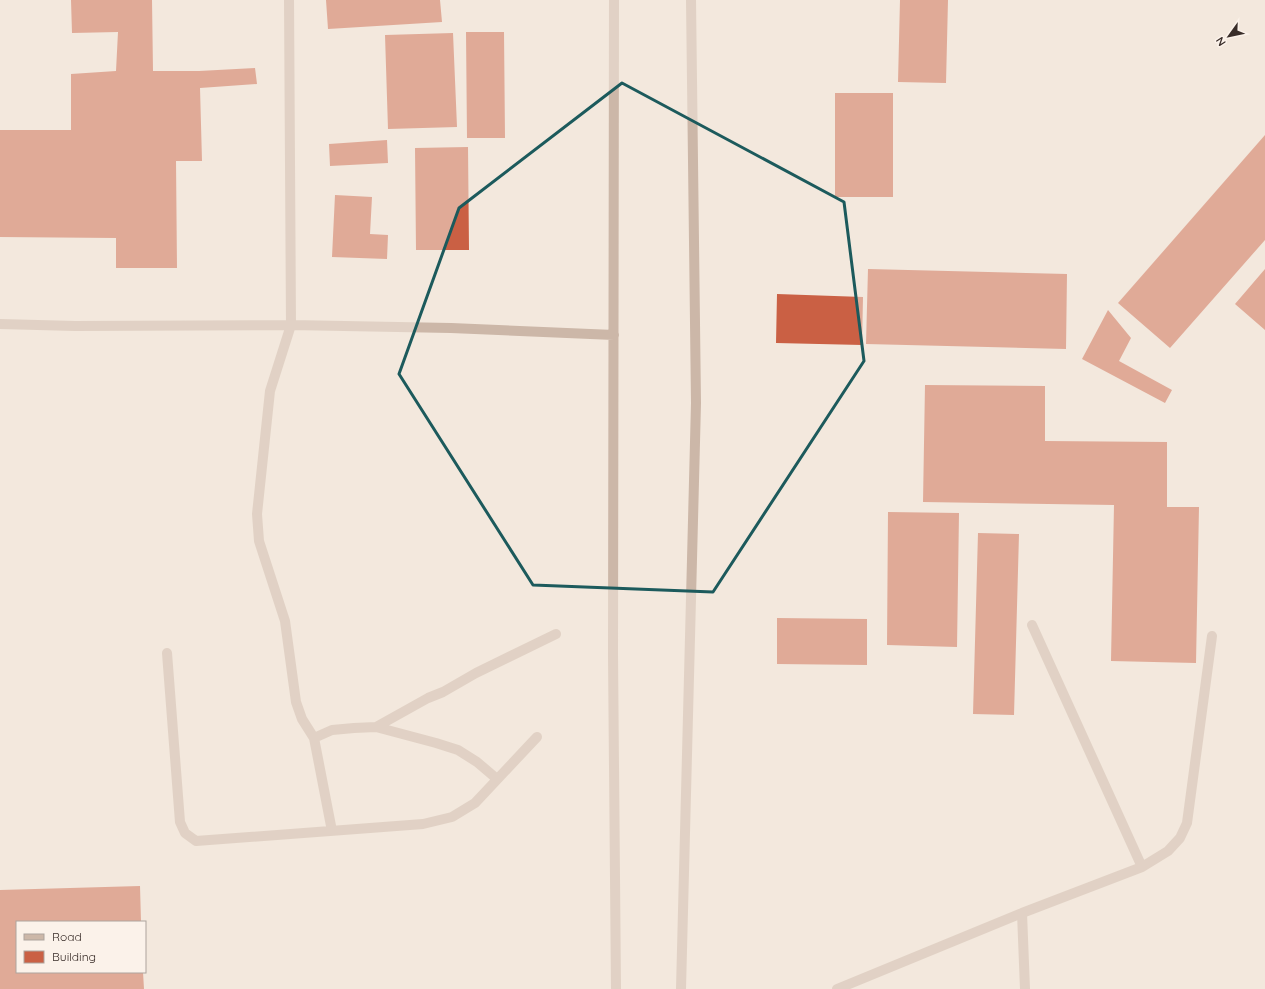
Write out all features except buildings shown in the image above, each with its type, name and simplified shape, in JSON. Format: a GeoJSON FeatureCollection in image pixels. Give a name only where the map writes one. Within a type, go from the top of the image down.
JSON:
{"type":"FeatureCollection","features":[{"type":"Feature","properties":{"kind":"street"},"geometry":{"type":"LineString","coordinates":[[289,0],[291,325],[270,391],[257,514],[259,541],[285,621],[296,702],[302,719],[314,738],[332,831]]}},
{"type":"Feature","properties":{"kind":"street"},"geometry":{"type":"LineString","coordinates":[[614,0],[613,655],[616,989]]}},
{"type":"Feature","properties":{"kind":"street"},"geometry":{"type":"LineString","coordinates":[[681,989],[696,403],[692,0]]}},
{"type":"Feature","properties":{"kind":"street"},"geometry":{"type":"LineString","coordinates":[[0,324],[75,326],[291,325],[451,328],[614,335]]}},
{"type":"Feature","properties":{"kind":"street"},"geometry":{"type":"LineString","coordinates":[[1032,625],[1142,867]]}},
{"type":"Feature","properties":{"kind":"street"},"geometry":{"type":"LineString","coordinates":[[376,727],[476,673],[556,634]]}},
{"type":"Feature","properties":{"kind":"street"},"geometry":{"type":"LineString","coordinates":[[837,989],[1022,913],[1142,867],[1168,851],[1180,838],[1187,823],[1212,636]]}},
{"type":"Feature","properties":{"kind":"street"},"geometry":{"type":"LineString","coordinates":[[166,653],[180,822],[185,833],[196,841],[423,824],[452,817],[474,803],[537,737]]}},
{"type":"Feature","properties":{"kind":"street"},"geometry":{"type":"LineString","coordinates":[[314,738],[332,730],[376,727],[458,750],[477,762],[497,779]]}},
{"type":"Feature","properties":{"kind":"street"},"geometry":{"type":"LineString","coordinates":[[1022,913],[1025,989]]}},
{"type":"Feature","properties":{"kind":"highlighted area"},"geometry":{"type":"Polygon","coordinates":[[[622,83],[844,202],[864,361],[713,592],[533,585],[399,374],[459,208],[622,83]]]}}]}
